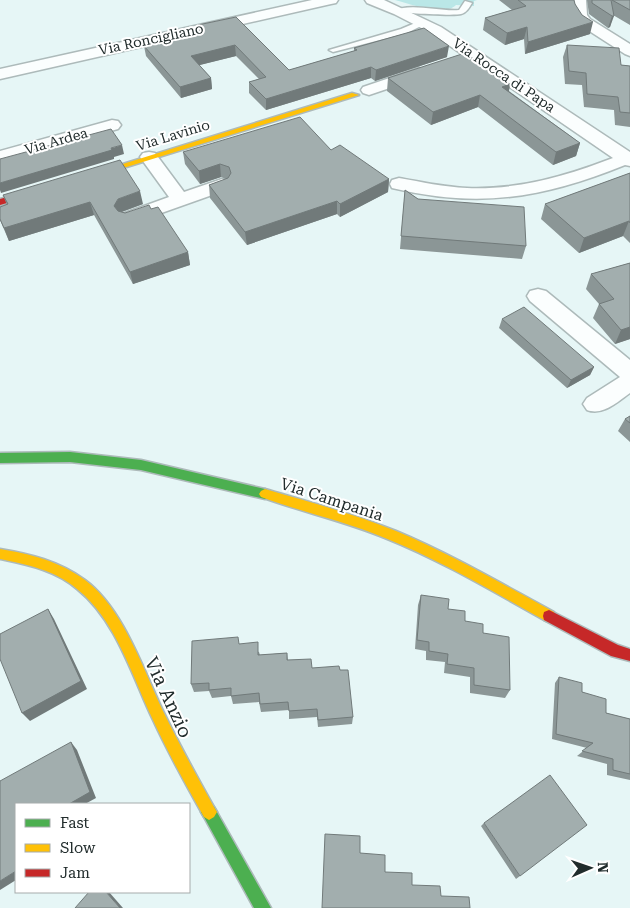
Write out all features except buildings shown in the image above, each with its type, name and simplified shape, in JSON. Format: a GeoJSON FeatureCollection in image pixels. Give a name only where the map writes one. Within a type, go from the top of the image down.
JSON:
{"type":"FeatureCollection","features":[{"type":"Feature","properties":{"kind":"street","name":"Via Roncigliano"},"geometry":{"type":"LineString","coordinates":[[0,74],[331,0]]}},
{"type":"Feature","properties":{"kind":"street","name":"Via Rocca di Papa"},"geometry":{"type":"LineString","coordinates":[[372,0],[400,10],[424,23],[629,159]]}},
{"type":"Feature","properties":{"kind":"street"},"geometry":{"type":"LineString","coordinates":[[579,0],[579,12],[583,20],[630,51]]}},
{"type":"Feature","properties":{"kind":"street"},"geometry":{"type":"LineString","coordinates":[[452,62],[473,55]]}},
{"type":"Feature","properties":{"kind":"street"},"geometry":{"type":"LineString","coordinates":[[362,92],[433,68]]}},
{"type":"Feature","properties":{"kind":"street","name":"Via Lavinio"},"geometry":{"type":"LineString","coordinates":[[75,180],[362,92]]}},
{"type":"Feature","properties":{"kind":"street","name":"Via Ardea"},"geometry":{"type":"LineString","coordinates":[[0,157],[112,124]]}},
{"type":"Feature","properties":{"kind":"street"},"geometry":{"type":"LineString","coordinates":[[149,158],[180,200]]}},
{"type":"Feature","properties":{"kind":"street"},"geometry":{"type":"LineString","coordinates":[[400,184],[469,194],[520,192],[551,185],[629,159]]}},
{"type":"Feature","properties":{"kind":"street"},"geometry":{"type":"LineString","coordinates":[[129,218],[222,185]]}},
{"type":"Feature","properties":{"kind":"street"},"geometry":{"type":"LineString","coordinates":[[0,202],[56,186]]}},
{"type":"Feature","properties":{"kind":"street"},"geometry":{"type":"LineString","coordinates":[[538,296],[630,373]]}},
{"type":"Feature","properties":{"kind":"street"},"geometry":{"type":"LineString","coordinates":[[595,404],[630,382]]}},
{"type":"Feature","properties":{"kind":"street","name":"Via Campania"},"geometry":{"type":"LineString","coordinates":[[0,458],[70,457],[132,463],[236,486],[343,518],[392,535],[440,558],[616,651],[630,654]]}},
{"type":"Feature","properties":{"kind":"street","name":"Via Anzio"},"geometry":{"type":"LineString","coordinates":[[0,554],[28,558],[65,571],[85,585],[105,608],[116,624],[155,710],[196,790],[263,908]]}},
{"type":"Feature","properties":{"kind":"lane"},"geometry":{"type":"LineString","coordinates":[[400,10],[423,10],[454,14],[466,8],[468,3]]}},
{"type":"Feature","properties":{"kind":"lane"},"geometry":{"type":"LineString","coordinates":[[333,50],[404,31],[424,23]]}},
{"type":"Feature","properties":{"kind":"shaded area"},"geometry":{"type":"Polygon","coordinates":[[[395,0],[477,0],[474,1],[474,6],[456,5],[444,10],[436,10],[395,0]]]}},
{"type":"Feature","properties":{"kind":"traffic: fast"},"geometry":{"type":"LineString","coordinates":[[0,458],[70,457],[141,465],[265,494]]}},
{"type":"Feature","properties":{"kind":"traffic: fast"},"geometry":{"type":"LineString","coordinates":[[209,812],[263,908]]}},
{"type":"Feature","properties":{"kind":"traffic: slow"},"geometry":{"type":"LineString","coordinates":[[88,176],[355,95]]}},
{"type":"Feature","properties":{"kind":"traffic: slow"},"geometry":{"type":"LineString","coordinates":[[265,494],[345,518],[392,535],[452,563],[549,616]]}},
{"type":"Feature","properties":{"kind":"traffic: slow"},"geometry":{"type":"LineString","coordinates":[[0,554],[34,560],[60,571],[82,585],[99,602],[113,622],[171,742],[209,812]]}},
{"type":"Feature","properties":{"kind":"traffic: jam"},"geometry":{"type":"LineString","coordinates":[[0,202],[42,190]]}},
{"type":"Feature","properties":{"kind":"traffic: jam"},"geometry":{"type":"LineString","coordinates":[[549,616],[616,651],[630,655]]}}]}
